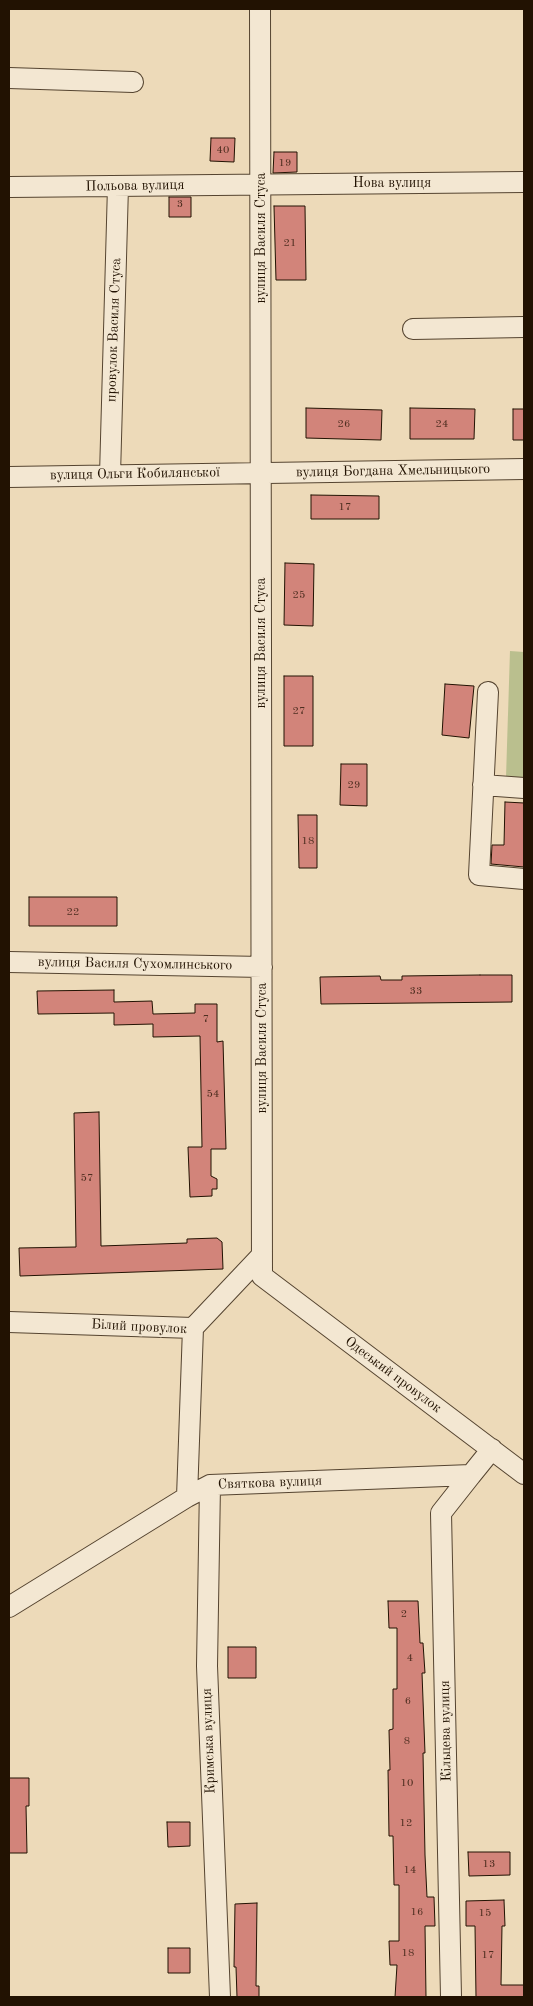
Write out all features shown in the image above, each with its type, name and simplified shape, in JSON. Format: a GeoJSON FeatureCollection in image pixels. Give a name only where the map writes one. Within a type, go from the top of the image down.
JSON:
{"type":"FeatureCollection","features":[{"type":"Feature","properties":{"kind":"street","name":"вулиця Василя Стуса"},"geometry":{"type":"LineString","coordinates":[[260,9],[262,1276]]}},
{"type":"Feature","properties":{"kind":"street"},"geometry":{"type":"LineString","coordinates":[[9,78],[133,82]]}},
{"type":"Feature","properties":{"kind":"street","name":"Нова вулиця"},"geometry":{"type":"LineString","coordinates":[[261,184],[524,182]]}},
{"type":"Feature","properties":{"kind":"street","name":"Польова вулиця"},"geometry":{"type":"LineString","coordinates":[[9,187],[261,184]]}},
{"type":"Feature","properties":{"kind":"street","name":"провулок Василя Стуса"},"geometry":{"type":"LineString","coordinates":[[110,475],[118,186]]}},
{"type":"Feature","properties":{"kind":"street"},"geometry":{"type":"LineString","coordinates":[[412,329],[524,327]]}},
{"type":"Feature","properties":{"kind":"street","name":"вулиця Богдана Хмельницького"},"geometry":{"type":"LineString","coordinates":[[261,472],[524,469]]}},
{"type":"Feature","properties":{"kind":"street","name":"вулиця Ольги Кобилянської"},"geometry":{"type":"LineString","coordinates":[[9,476],[261,472]]}},
{"type":"Feature","properties":{"kind":"street"},"geometry":{"type":"LineString","coordinates":[[488,692],[479,875],[524,879]]}},
{"type":"Feature","properties":{"kind":"street"},"geometry":{"type":"LineString","coordinates":[[484,785],[524,788]]}},
{"type":"Feature","properties":{"kind":"street","name":"вулиця Василя Сухомлинського"},"geometry":{"type":"LineString","coordinates":[[9,962],[262,967]]}},
{"type":"Feature","properties":{"kind":"street"},"geometry":{"type":"LineString","coordinates":[[193,1328],[262,1255]]}},
{"type":"Feature","properties":{"kind":"street","name":"Одеський провулок"},"geometry":{"type":"LineString","coordinates":[[262,1276],[524,1474]]}},
{"type":"Feature","properties":{"kind":"street","name":"Білий провулок"},"geometry":{"type":"LineString","coordinates":[[9,1322],[193,1328],[187,1497]]}},
{"type":"Feature","properties":{"kind":"street"},"geometry":{"type":"LineString","coordinates":[[471,1476],[492,1449]]}},
{"type":"Feature","properties":{"kind":"street","name":"Святкова вулиця"},"geometry":{"type":"LineString","coordinates":[[9,1607],[187,1497],[210,1485],[471,1476]]}},
{"type":"Feature","properties":{"kind":"street","name":"Кільцева вулиця"},"geometry":{"type":"LineString","coordinates":[[452,1997],[442,1513],[471,1476]]}},
{"type":"Feature","properties":{"kind":"street","name":"Кримська вулиця"},"geometry":{"type":"LineString","coordinates":[[210,1485],[207,1666],[220,1997]]}},
{"type":"Feature","properties":{"kind":"green space"},"geometry":{"type":"Polygon","coordinates":[[[510,651],[524,652],[524,777],[506,777],[510,651]]]}},
{"type":"Feature","properties":{"kind":"building"},"geometry":{"type":"Polygon","coordinates":[[[211,138],[235,138],[234,162],[210,161],[211,138]]]}},
{"type":"Feature","properties":{"kind":"building"},"geometry":{"type":"Polygon","coordinates":[[[274,152],[297,152],[297,172],[273,173],[274,152]]]}},
{"type":"Feature","properties":{"kind":"building"},"geometry":{"type":"Polygon","coordinates":[[[169,197],[191,197],[191,217],[169,217],[169,197]]]}},
{"type":"Feature","properties":{"kind":"building"},"geometry":{"type":"Polygon","coordinates":[[[274,206],[305,206],[306,280],[276,280],[274,206]]]}},
{"type":"Feature","properties":{"kind":"building"},"geometry":{"type":"Polygon","coordinates":[[[306,408],[382,410],[381,440],[306,438],[306,408]]]}},
{"type":"Feature","properties":{"kind":"building"},"geometry":{"type":"Polygon","coordinates":[[[410,408],[475,409],[474,439],[410,439],[410,408]]]}},
{"type":"Feature","properties":{"kind":"building"},"geometry":{"type":"Polygon","coordinates":[[[513,409],[524,409],[524,440],[513,440],[513,409]]]}},
{"type":"Feature","properties":{"kind":"building"},"geometry":{"type":"Polygon","coordinates":[[[311,495],[379,496],[379,519],[311,519],[311,495]]]}},
{"type":"Feature","properties":{"kind":"building"},"geometry":{"type":"Polygon","coordinates":[[[285,563],[314,564],[313,626],[284,625],[285,563]]]}},
{"type":"Feature","properties":{"kind":"building"},"geometry":{"type":"Polygon","coordinates":[[[284,676],[313,676],[313,746],[284,746],[284,676]]]}},
{"type":"Feature","properties":{"kind":"building"},"geometry":{"type":"Polygon","coordinates":[[[445,684],[474,686],[469,738],[442,735],[445,684]]]}},
{"type":"Feature","properties":{"kind":"building"},"geometry":{"type":"Polygon","coordinates":[[[341,764],[367,764],[367,806],[340,805],[341,764]]]}},
{"type":"Feature","properties":{"kind":"building"},"geometry":{"type":"Polygon","coordinates":[[[505,802],[524,803],[524,867],[491,864],[492,845],[504,845],[505,802]]]}},
{"type":"Feature","properties":{"kind":"building"},"geometry":{"type":"Polygon","coordinates":[[[298,815],[317,815],[317,868],[299,868],[298,815]]]}},
{"type":"Feature","properties":{"kind":"building"},"geometry":{"type":"Polygon","coordinates":[[[29,897],[117,897],[117,926],[29,926],[29,897]]]}},
{"type":"Feature","properties":{"kind":"building"},"geometry":{"type":"Polygon","coordinates":[[[512,975],[512,1002],[321,1004],[320,977],[380,976],[381,980],[402,980],[402,976],[512,975]]]}},
{"type":"Feature","properties":{"kind":"building"},"geometry":{"type":"Polygon","coordinates":[[[114,990],[114,1002],[152,1001],[153,1014],[195,1013],[195,1004],[217,1004],[217,1042],[223,1041],[226,1149],[211,1149],[211,1176],[217,1179],[217,1189],[212,1189],[212,1196],[190,1197],[188,1147],[202,1147],[200,1036],[153,1037],[153,1024],[114,1025],[114,1013],[38,1014],[37,991],[114,990]]]}},
{"type":"Feature","properties":{"kind":"building"},"geometry":{"type":"Polygon","coordinates":[[[99,1112],[101,1246],[187,1243],[187,1239],[217,1238],[222,1242],[223,1269],[20,1276],[19,1248],[76,1247],[74,1113],[99,1112]]]}},
{"type":"Feature","properties":{"kind":"building"},"geometry":{"type":"Polygon","coordinates":[[[388,1601],[418,1601],[420,1643],[423,1643],[425,1673],[422,1673],[425,1753],[423,1753],[425,1855],[427,1897],[434,1897],[435,1926],[425,1926],[426,1997],[395,1997],[397,1965],[390,1965],[389,1941],[399,1941],[399,1885],[394,1885],[393,1836],[389,1836],[389,1730],[393,1729],[393,1689],[397,1689],[397,1628],[389,1628],[388,1601]]]}},
{"type":"Feature","properties":{"kind":"building"},"geometry":{"type":"Polygon","coordinates":[[[228,1647],[256,1647],[256,1678],[228,1678],[228,1647]]]}},
{"type":"Feature","properties":{"kind":"building"},"geometry":{"type":"Polygon","coordinates":[[[9,1778],[29,1778],[29,1806],[26,1806],[27,1853],[9,1853],[9,1778]]]}},
{"type":"Feature","properties":{"kind":"building"},"geometry":{"type":"Polygon","coordinates":[[[167,1822],[190,1822],[190,1846],[168,1847],[167,1822]]]}},
{"type":"Feature","properties":{"kind":"building"},"geometry":{"type":"Polygon","coordinates":[[[468,1852],[510,1852],[510,1875],[469,1876],[468,1852]]]}},
{"type":"Feature","properties":{"kind":"building"},"geometry":{"type":"Polygon","coordinates":[[[504,1900],[505,1926],[502,1926],[501,1985],[524,1985],[524,1997],[476,1997],[475,1926],[466,1926],[466,1901],[504,1900]]]}},
{"type":"Feature","properties":{"kind":"building"},"geometry":{"type":"Polygon","coordinates":[[[257,1903],[256,1986],[259,1986],[259,1997],[237,1997],[236,1967],[234,1967],[235,1904],[257,1903]]]}},
{"type":"Feature","properties":{"kind":"building"},"geometry":{"type":"Polygon","coordinates":[[[168,1948],[190,1948],[190,1973],[168,1973],[168,1948]]]}}]}
